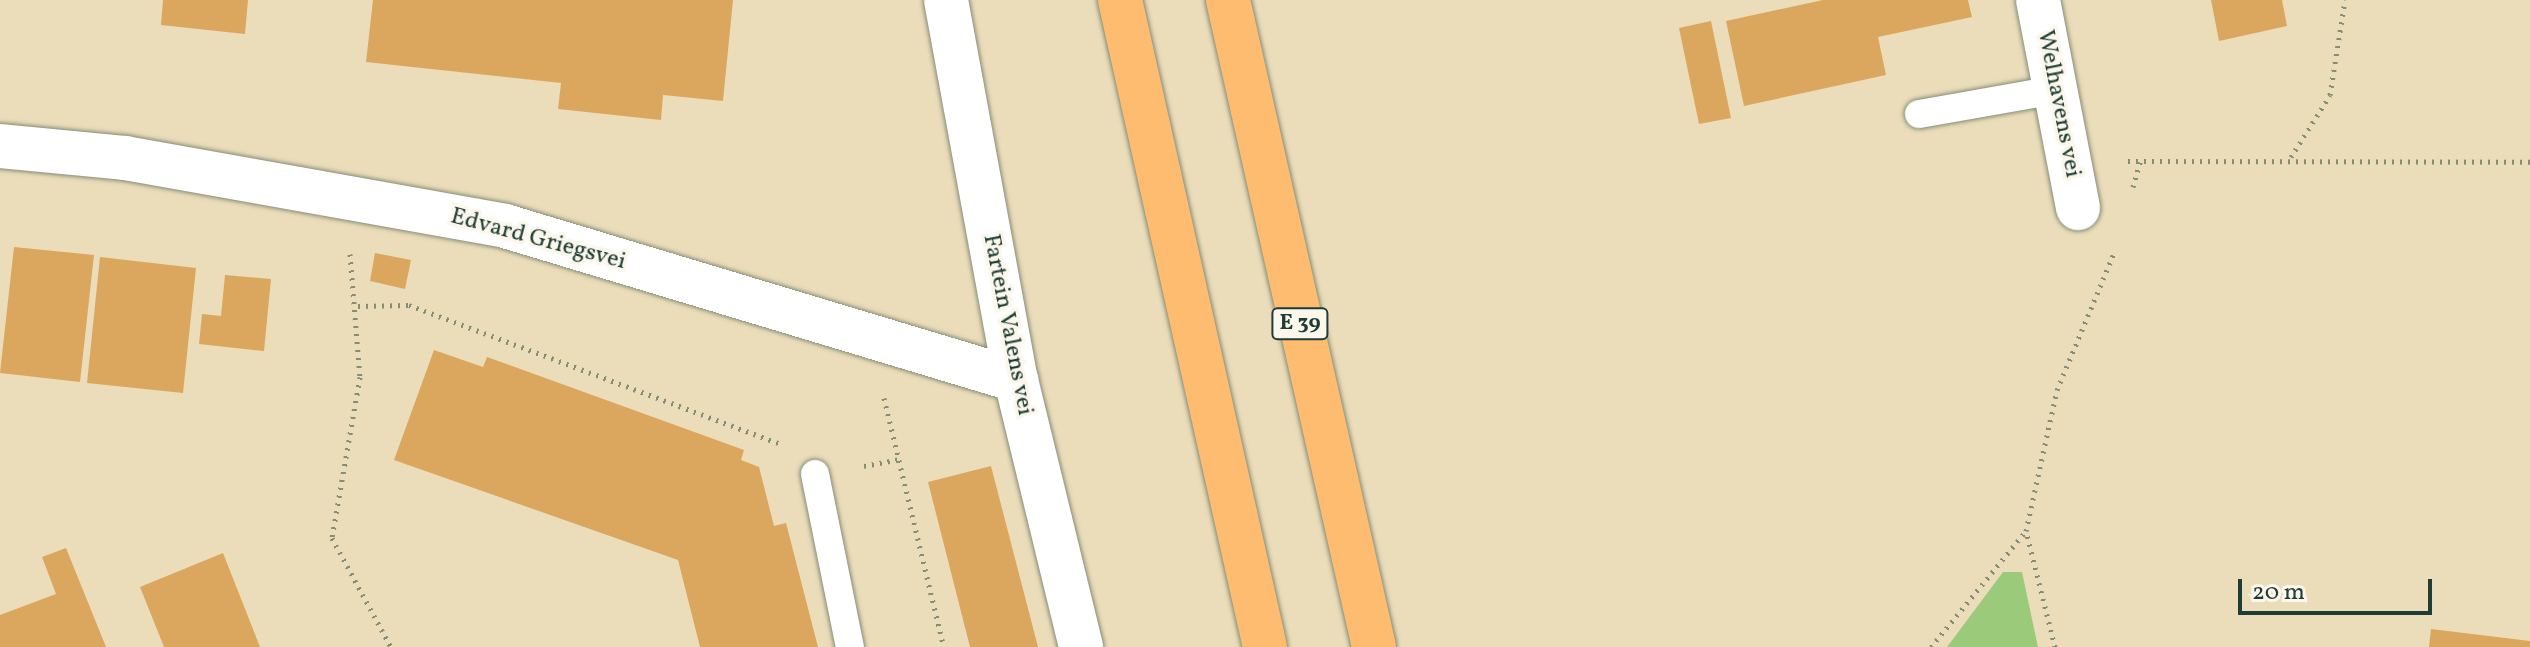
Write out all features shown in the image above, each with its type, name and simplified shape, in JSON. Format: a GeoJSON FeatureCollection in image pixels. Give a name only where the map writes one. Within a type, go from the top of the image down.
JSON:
{"type":"FeatureCollection","features":[{"type":"Feature","properties":{"kind":"highway"},"geometry":{"type":"LineString","coordinates":[[1120,0],[1265,647]]}},
{"type":"Feature","properties":{"kind":"highway","name":"E 39"},"geometry":{"type":"LineString","coordinates":[[1228,0],[1374,647]]}},
{"type":"Feature","properties":{"kind":"street","name":"Fartein Valens vei"},"geometry":{"type":"LineString","coordinates":[[946,0],[1016,380],[1081,647]]}},
{"type":"Feature","properties":{"kind":"street","name":"Welhavens vei"},"geometry":{"type":"LineString","coordinates":[[2038,0],[2078,208]]}},
{"type":"Feature","properties":{"kind":"street","name":"Edvard Griegsvei"},"geometry":{"type":"LineString","coordinates":[[0,146],[125,158],[505,226],[1016,380]]}},
{"type":"Feature","properties":{"kind":"lane"},"geometry":{"type":"LineString","coordinates":[[1919,114],[2055,90]]}},
{"type":"Feature","properties":{"kind":"lane"},"geometry":{"type":"LineString","coordinates":[[815,474],[850,647]]}},
{"type":"Feature","properties":{"kind":"path"},"geometry":{"type":"LineString","coordinates":[[2291,157],[2330,95],[2345,0]]}},
{"type":"Feature","properties":{"kind":"path"},"geometry":{"type":"LineString","coordinates":[[2068,157],[2140,162],[2291,157],[2477,166],[2530,162]]}},
{"type":"Feature","properties":{"kind":"path"},"geometry":{"type":"LineString","coordinates":[[2131,192],[2140,162]]}},
{"type":"Feature","properties":{"kind":"path"},"geometry":{"type":"LineString","coordinates":[[358,199],[349,244],[358,306],[360,377],[332,538],[391,647]]}},
{"type":"Feature","properties":{"kind":"path"},"geometry":{"type":"LineString","coordinates":[[2055,647],[2026,531],[2057,390],[2119,238]]}},
{"type":"Feature","properties":{"kind":"path"},"geometry":{"type":"LineString","coordinates":[[358,306],[409,305],[799,452],[815,474],[901,459]]}},
{"type":"Feature","properties":{"kind":"path"},"geometry":{"type":"LineString","coordinates":[[867,336],[901,459],[944,647]]}},
{"type":"Feature","properties":{"kind":"path"},"geometry":{"type":"LineString","coordinates":[[1931,647],[2026,531]]}},
{"type":"Feature","properties":{"kind":"green space"},"geometry":{"type":"Polygon","coordinates":[[[2003,572],[2022,572],[2038,647],[1947,647],[2003,572]]]}},
{"type":"Feature","properties":{"kind":"building"},"geometry":{"type":"Polygon","coordinates":[[[163,0],[248,0],[245,34],[161,25],[163,0]]]}},
{"type":"Feature","properties":{"kind":"building"},"geometry":{"type":"Polygon","coordinates":[[[373,0],[733,0],[723,101],[663,95],[661,120],[558,109],[561,83],[366,62],[373,0]]]}},
{"type":"Feature","properties":{"kind":"building"},"geometry":{"type":"Polygon","coordinates":[[[1823,0],[1968,0],[1972,17],[1878,37],[1886,75],[1744,106],[1726,21],[1823,0]]]}},
{"type":"Feature","properties":{"kind":"building"},"geometry":{"type":"Polygon","coordinates":[[[2211,0],[2282,0],[2287,26],[2219,41],[2211,0]]]}},
{"type":"Feature","properties":{"kind":"building"},"geometry":{"type":"Polygon","coordinates":[[[1711,21],[1731,118],[1699,124],[1679,28],[1711,21]]]}},
{"type":"Feature","properties":{"kind":"building"},"geometry":{"type":"Polygon","coordinates":[[[14,247],[94,255],[80,382],[0,373],[14,247]]]}},
{"type":"Feature","properties":{"kind":"building"},"geometry":{"type":"Polygon","coordinates":[[[375,253],[411,260],[405,289],[370,281],[375,253]]]}},
{"type":"Feature","properties":{"kind":"building"},"geometry":{"type":"Polygon","coordinates":[[[100,257],[196,268],[183,393],[87,383],[100,257]]]}},
{"type":"Feature","properties":{"kind":"building"},"geometry":{"type":"Polygon","coordinates":[[[225,275],[271,279],[264,351],[199,344],[202,314],[221,316],[225,275]]]}},
{"type":"Feature","properties":{"kind":"building"},"geometry":{"type":"Polygon","coordinates":[[[434,350],[483,367],[487,357],[744,450],[741,460],[759,467],[774,526],[786,523],[818,647],[700,647],[678,560],[394,460],[434,350]]]}},
{"type":"Feature","properties":{"kind":"building"},"geometry":{"type":"Polygon","coordinates":[[[991,466],[1038,647],[970,647],[928,482],[991,466]]]}},
{"type":"Feature","properties":{"kind":"building"},"geometry":{"type":"Polygon","coordinates":[[[66,548],[106,647],[0,647],[0,615],[56,594],[42,557],[66,548]]]}},
{"type":"Feature","properties":{"kind":"building"},"geometry":{"type":"Polygon","coordinates":[[[223,553],[260,647],[164,647],[140,587],[223,553]]]}},
{"type":"Feature","properties":{"kind":"building"},"geometry":{"type":"Polygon","coordinates":[[[2431,629],[2530,641],[2530,647],[2429,647],[2431,629]]]}}]}
